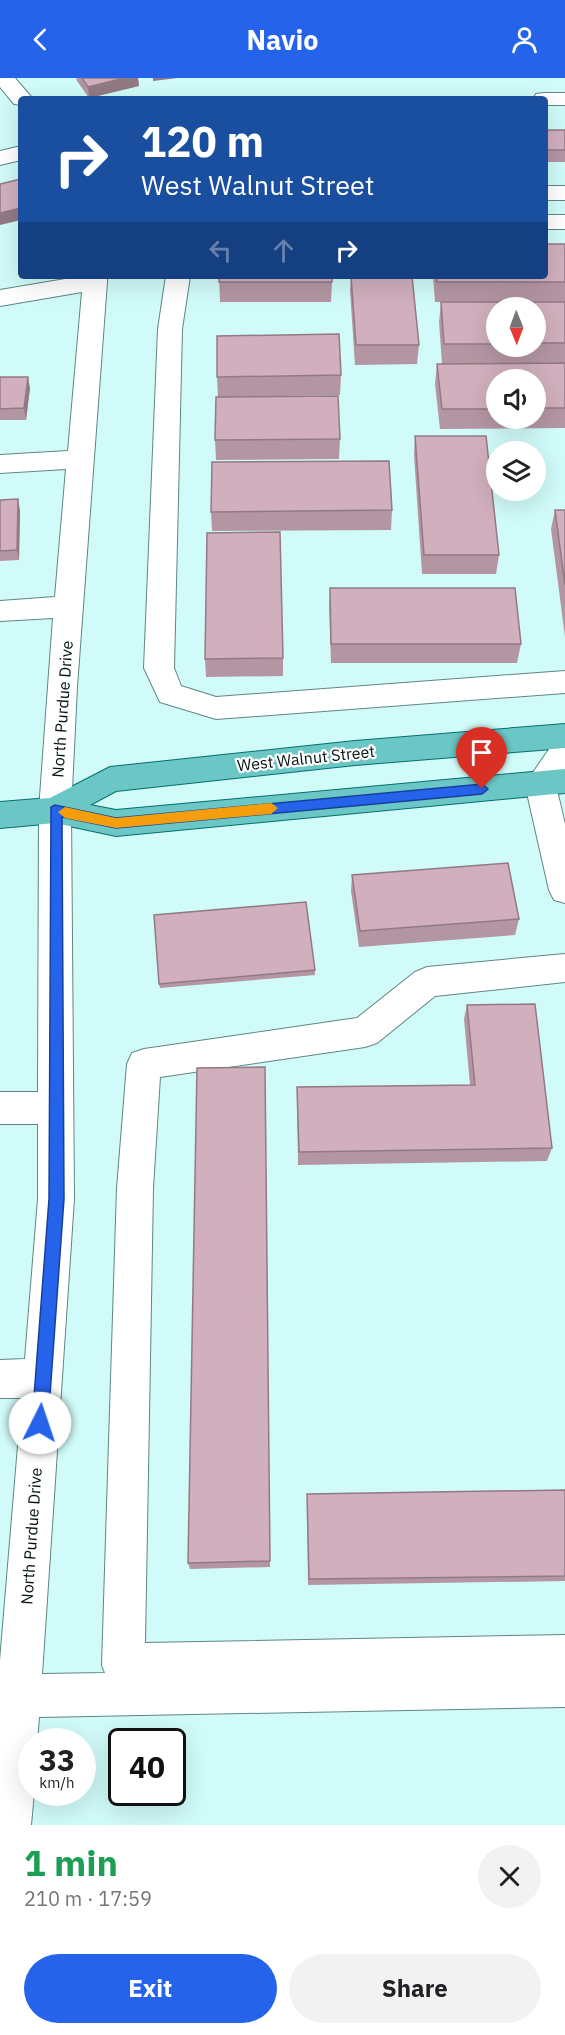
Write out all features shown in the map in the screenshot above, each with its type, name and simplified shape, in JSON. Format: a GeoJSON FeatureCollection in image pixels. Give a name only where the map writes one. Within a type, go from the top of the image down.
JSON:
{"type":"FeatureCollection","features":[{"type":"Feature","properties":{"kind":"main road","name":"West Walnut Street"},"geometry":{"type":"LineString","coordinates":[[55,810],[110,779],[333,755],[565,736]]}},
{"type":"Feature","properties":{"kind":"main road","name":"West Walnut Street"},"geometry":{"type":"LineString","coordinates":[[0,815],[55,810],[116,823],[553,782]]}},
{"type":"Feature","properties":{"kind":"street"},"geometry":{"type":"LineString","coordinates":[[3,78],[19,96]]}},
{"type":"Feature","properties":{"kind":"street"},"geometry":{"type":"LineString","coordinates":[[548,99],[565,99]]}},
{"type":"Feature","properties":{"kind":"street"},"geometry":{"type":"LineString","coordinates":[[0,158],[18,154]]}},
{"type":"Feature","properties":{"kind":"street"},"geometry":{"type":"LineString","coordinates":[[548,193],[565,193]]}},
{"type":"Feature","properties":{"kind":"street"},"geometry":{"type":"LineString","coordinates":[[548,222],[565,222]]}},
{"type":"Feature","properties":{"kind":"street"},"geometry":{"type":"LineString","coordinates":[[0,298],[95,279]]}},
{"type":"Feature","properties":{"kind":"street","name":"North Purdue Drive"},"geometry":{"type":"LineString","coordinates":[[9,1825],[9,1695],[44,1378],[56,1199],[55,810],[95,279]]}},
{"type":"Feature","properties":{"kind":"street"},"geometry":{"type":"LineString","coordinates":[[178,279],[170,329],[159,668],[170,694],[216,708],[563,687]]}},
{"type":"Feature","properties":{"kind":"street"},"geometry":{"type":"LineString","coordinates":[[0,465],[81,459]]}},
{"type":"Feature","properties":{"kind":"street"},"geometry":{"type":"LineString","coordinates":[[0,611],[69,607]]}},
{"type":"Feature","properties":{"kind":"street"},"geometry":{"type":"LineString","coordinates":[[565,750],[553,782],[565,890]]}},
{"type":"Feature","properties":{"kind":"street"},"geometry":{"type":"LineString","coordinates":[[565,968],[427,982],[365,1032],[144,1064],[135,1188],[123,1665],[565,1656]]}},
{"type":"Feature","properties":{"kind":"street"},"geometry":{"type":"LineString","coordinates":[[0,1108],[56,1108]]}},
{"type":"Feature","properties":{"kind":"street"},"geometry":{"type":"LineString","coordinates":[[0,1378],[44,1378]]}},
{"type":"Feature","properties":{"kind":"street"},"geometry":{"type":"LineString","coordinates":[[9,1695],[565,1686]]}},
{"type":"Feature","properties":{"kind":"building"},"geometry":{"type":"Polygon","coordinates":[[[82,78],[124,78],[88,87],[82,78]]]}},
{"type":"Feature","properties":{"kind":"building"},"geometry":{"type":"Polygon","coordinates":[[[548,130],[565,130],[565,150],[548,150],[548,130]]]}},
{"type":"Feature","properties":{"kind":"building"},"geometry":{"type":"Polygon","coordinates":[[[18,180],[18,209],[0,213],[0,184],[18,180]]]}},
{"type":"Feature","properties":{"kind":"building"},"geometry":{"type":"Polygon","coordinates":[[[548,244],[565,244],[565,282],[437,282],[437,279],[548,279],[548,244]]]}},
{"type":"Feature","properties":{"kind":"building"},"geometry":{"type":"Polygon","coordinates":[[[219,279],[332,279],[332,282],[219,282],[219,279]]]}},
{"type":"Feature","properties":{"kind":"building"},"geometry":{"type":"Polygon","coordinates":[[[351,279],[412,279],[419,345],[356,345],[351,279]]]}},
{"type":"Feature","properties":{"kind":"building"},"geometry":{"type":"Polygon","coordinates":[[[441,302],[486,302],[486,344],[444,344],[441,302]]]}},
{"type":"Feature","properties":{"kind":"building"},"geometry":{"type":"Polygon","coordinates":[[[546,302],[565,302],[565,343],[546,343],[546,302]]]}},
{"type":"Feature","properties":{"kind":"building"},"geometry":{"type":"Polygon","coordinates":[[[339,334],[341,375],[217,377],[217,336],[339,334]]]}},
{"type":"Feature","properties":{"kind":"building"},"geometry":{"type":"Polygon","coordinates":[[[565,363],[565,408],[546,408],[546,369],[486,369],[486,409],[442,409],[437,364],[565,363]]]}},
{"type":"Feature","properties":{"kind":"building"},"geometry":{"type":"Polygon","coordinates":[[[0,377],[28,377],[24,408],[0,409],[0,377]]]}},
{"type":"Feature","properties":{"kind":"building"},"geometry":{"type":"Polygon","coordinates":[[[338,396],[340,439],[215,440],[216,397],[338,396]]]}},
{"type":"Feature","properties":{"kind":"building"},"geometry":{"type":"Polygon","coordinates":[[[415,436],[486,436],[486,501],[493,501],[499,555],[424,555],[415,436]]]}},
{"type":"Feature","properties":{"kind":"building"},"geometry":{"type":"Polygon","coordinates":[[[389,461],[392,510],[211,512],[212,462],[389,461]]]}},
{"type":"Feature","properties":{"kind":"building"},"geometry":{"type":"Polygon","coordinates":[[[18,499],[17,550],[0,551],[0,500],[18,499]]]}},
{"type":"Feature","properties":{"kind":"building"},"geometry":{"type":"Polygon","coordinates":[[[555,510],[565,510],[565,585],[555,510]]]}},
{"type":"Feature","properties":{"kind":"building"},"geometry":{"type":"Polygon","coordinates":[[[280,532],[283,658],[205,659],[207,533],[280,532]]]}},
{"type":"Feature","properties":{"kind":"building"},"geometry":{"type":"Polygon","coordinates":[[[330,588],[515,588],[521,644],[331,644],[330,588]]]}},
{"type":"Feature","properties":{"kind":"building"},"geometry":{"type":"Polygon","coordinates":[[[508,863],[519,919],[360,931],[352,875],[508,863]]]}},
{"type":"Feature","properties":{"kind":"building"},"geometry":{"type":"Polygon","coordinates":[[[306,902],[315,970],[159,984],[154,915],[306,902]]]}},
{"type":"Feature","properties":{"kind":"building"},"geometry":{"type":"Polygon","coordinates":[[[535,1004],[552,1148],[299,1152],[297,1087],[475,1085],[467,1005],[535,1004]]]}},
{"type":"Feature","properties":{"kind":"building"},"geometry":{"type":"Polygon","coordinates":[[[265,1067],[270,1561],[188,1563],[197,1068],[265,1067]]]}},
{"type":"Feature","properties":{"kind":"building"},"geometry":{"type":"Polygon","coordinates":[[[565,1490],[565,1576],[309,1579],[307,1494],[565,1490]]]}},
{"type":"Feature","properties":{"kind":"slow traffic"},"geometry":{"type":"LineString","coordinates":[[65,812],[116,823],[271,808]]}},
{"type":"Feature","properties":{"kind":"route"},"geometry":{"type":"LineString","coordinates":[[40,1423],[56,1199],[55,810],[116,823],[482,789]]}}]}
